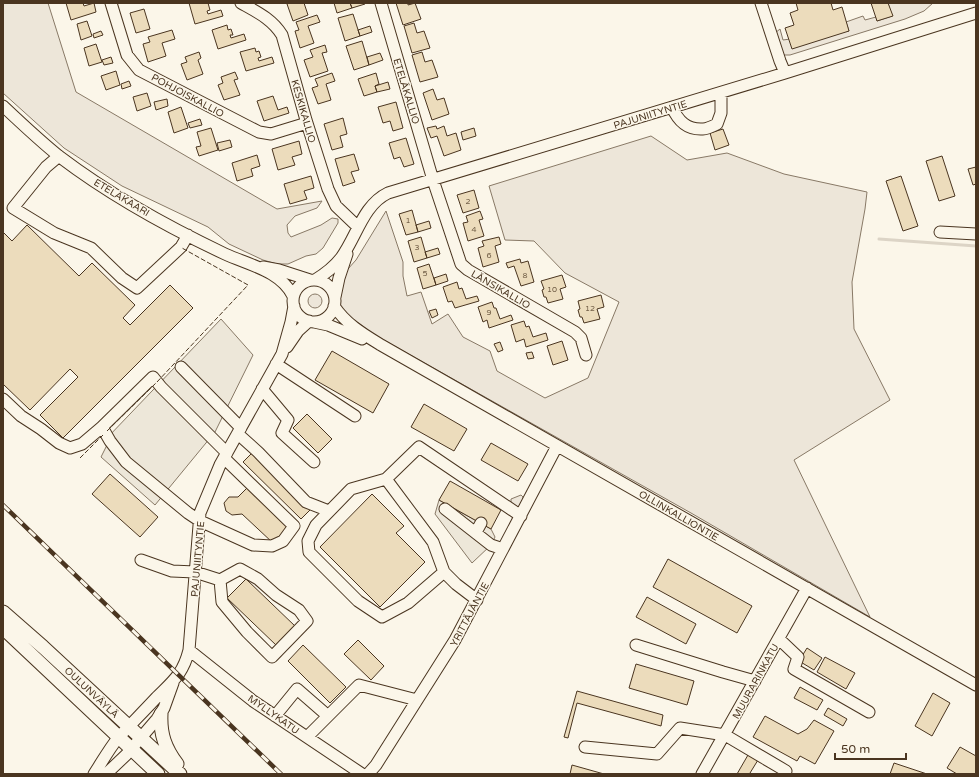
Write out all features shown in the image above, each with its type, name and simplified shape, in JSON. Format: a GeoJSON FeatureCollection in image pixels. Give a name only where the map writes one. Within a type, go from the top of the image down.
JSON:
{"type":"FeatureCollection","features":[{"type":"Feature","properties":{"kind":"main road","name":"OULUNVÄYLÄ"},"geometry":{"type":"LineString","coordinates":[[3,612],[180,774]]}},
{"type":"Feature","properties":{"kind":"main road","name":"OULUNVÄYLÄ"},"geometry":{"type":"LineString","coordinates":[[3,628],[158,774]]}},
{"type":"Feature","properties":{"kind":"main road"},"geometry":{"type":"LineString","coordinates":[[161,714],[161,731],[165,745],[172,758],[186,774]]}},
{"type":"Feature","properties":{"kind":"street","name":"POHJOISKALLIO"},"geometry":{"type":"LineString","coordinates":[[111,3],[127,55],[139,70],[259,132],[271,134],[307,123]]}},
{"type":"Feature","properties":{"kind":"street","name":"KESKIKALLIO"},"geometry":{"type":"LineString","coordinates":[[241,3],[271,20],[282,35],[307,123],[332,200],[358,228]]}},
{"type":"Feature","properties":{"kind":"street","name":"ETELÄKALLIO"},"geometry":{"type":"LineString","coordinates":[[381,3],[433,180]]}},
{"type":"Feature","properties":{"kind":"street"},"geometry":{"type":"LineString","coordinates":[[761,3],[785,73]]}},
{"type":"Feature","properties":{"kind":"street","name":"PAJUNIITYNTIE"},"geometry":{"type":"LineString","coordinates":[[313,280],[335,266],[372,205],[388,193],[785,73],[976,13]]}},
{"type":"Feature","properties":{"kind":"street"},"geometry":{"type":"LineString","coordinates":[[672,107],[676,117],[688,128],[704,130],[717,124],[722,113],[721,92]]}},
{"type":"Feature","properties":{"kind":"street","name":"ETELÄKAARI"},"geometry":{"type":"LineString","coordinates":[[3,106],[59,156],[124,199],[188,235],[255,266],[280,280],[290,290],[294,301]]}},
{"type":"Feature","properties":{"kind":"street"},"geometry":{"type":"LineString","coordinates":[[59,156],[46,167],[13,208],[54,233],[91,248],[122,278],[137,288],[181,247],[188,235]]}},
{"type":"Feature","properties":{"kind":"street","name":"LÄNSIKALLIO"},"geometry":{"type":"LineString","coordinates":[[433,180],[461,264],[468,270],[575,332],[581,338],[586,355]]}},
{"type":"Feature","properties":{"kind":"street"},"geometry":{"type":"LineString","coordinates":[[940,232],[976,234]]}},
{"type":"Feature","properties":{"kind":"street","name":"PAJUNIITYNTIE"},"geometry":{"type":"LineString","coordinates":[[335,302],[338,283],[348,246]]}},
{"type":"Feature","properties":{"kind":"street","name":"ETELÄKAARI"},"geometry":{"type":"LineString","coordinates":[[255,266],[279,270],[313,280]]}},
{"type":"Feature","properties":{"kind":"street"},"geometry":{"type":"LineString","coordinates":[[313,280],[320,280],[328,285],[331,289],[335,302],[327,317],[320,321],[311,321],[298,314],[294,301],[296,290],[301,284],[313,280]]}},
{"type":"Feature","properties":{"kind":"street","name":"PAJUNIITYNTIE"},"geometry":{"type":"LineString","coordinates":[[279,359],[291,322],[294,301]]}},
{"type":"Feature","properties":{"kind":"street","name":"OLLINKALLIONTIE"},"geometry":{"type":"LineString","coordinates":[[335,302],[344,318],[352,326],[381,345],[976,685]]}},
{"type":"Feature","properties":{"kind":"street","name":"PAJUNIITYNTIE"},"geometry":{"type":"LineString","coordinates":[[106,774],[132,749],[161,714],[173,682],[185,664],[189,650],[200,513],[226,456],[279,359],[298,331],[311,321]]}},
{"type":"Feature","properties":{"kind":"street","name":"OLLINKALLIONTIE"},"geometry":{"type":"LineString","coordinates":[[311,321],[328,325],[381,345]]}},
{"type":"Feature","properties":{"kind":"street"},"geometry":{"type":"LineString","coordinates":[[279,359],[355,416]]}},
{"type":"Feature","properties":{"kind":"street"},"geometry":{"type":"LineString","coordinates":[[181,367],[258,452],[306,502],[329,511]]}},
{"type":"Feature","properties":{"kind":"street"},"geometry":{"type":"LineString","coordinates":[[3,398],[21,416],[59,443],[70,448],[82,444],[102,427],[153,377],[226,456],[294,526],[283,541],[272,546],[253,545],[200,521],[188,513],[126,462],[110,441],[102,427]]}},
{"type":"Feature","properties":{"kind":"street"},"geometry":{"type":"LineString","coordinates":[[262,390],[288,420],[282,433],[314,462]]}},
{"type":"Feature","properties":{"kind":"street","name":"YRITTÄJÄNTIE"},"geometry":{"type":"LineString","coordinates":[[368,774],[376,765],[455,640],[557,446]]}},
{"type":"Feature","properties":{"kind":"street"},"geometry":{"type":"LineString","coordinates":[[444,572],[408,603],[382,617],[358,601],[309,552],[308,541],[316,525],[350,489],[386,479],[419,447],[521,516]]}},
{"type":"Feature","properties":{"kind":"street"},"geometry":{"type":"LineString","coordinates":[[386,479],[433,542],[444,572],[476,600]]}},
{"type":"Feature","properties":{"kind":"street"},"geometry":{"type":"LineString","coordinates":[[445,509],[478,528],[491,545],[503,549]]}},
{"type":"Feature","properties":{"kind":"street"},"geometry":{"type":"LineString","coordinates":[[141,560],[172,571],[196,572],[220,580],[240,569],[258,579],[276,595],[298,610],[307,622],[272,657],[247,632],[222,602],[220,580]]}},
{"type":"Feature","properties":{"kind":"street","name":"MUURARINKATU"},"geometry":{"type":"LineString","coordinates":[[702,774],[807,588]]}},
{"type":"Feature","properties":{"kind":"street"},"geometry":{"type":"LineString","coordinates":[[779,639],[798,657],[794,669],[869,712]]}},
{"type":"Feature","properties":{"kind":"street"},"geometry":{"type":"LineString","coordinates":[[636,645],[723,672],[755,680]]}},
{"type":"Feature","properties":{"kind":"street","name":"MYLLYKATU"},"geometry":{"type":"LineString","coordinates":[[189,650],[253,701],[362,774]]}},
{"type":"Feature","properties":{"kind":"street","name":"PAJUNIITYNTIE"},"geometry":{"type":"LineString","coordinates":[[94,774],[119,737],[173,682]]}},
{"type":"Feature","properties":{"kind":"street"},"geometry":{"type":"LineString","coordinates":[[307,737],[359,685],[417,700]]}},
{"type":"Feature","properties":{"kind":"street"},"geometry":{"type":"LineString","coordinates":[[275,716],[297,689],[328,716]]}},
{"type":"Feature","properties":{"kind":"street"},"geometry":{"type":"LineString","coordinates":[[585,747],[657,754],[680,728],[725,735],[786,772]]}},
{"type":"Feature","properties":{"kind":"shaded area"},"geometry":{"type":"Polygon","coordinates":[[[3,3],[48,3],[76,92],[277,209],[322,201],[317,208],[295,216],[287,225],[288,233],[291,237],[321,225],[332,218],[338,219],[338,223],[323,248],[316,254],[306,256],[288,264],[277,264],[263,260],[229,244],[208,227],[122,186],[64,148],[3,93],[3,3]]]}},
{"type":"Feature","properties":{"kind":"shaded area"},"geometry":{"type":"Polygon","coordinates":[[[888,3],[933,3],[924,11],[905,19],[790,55],[782,55],[775,33],[780,29],[783,40],[849,31],[846,22],[863,16],[865,20],[876,17],[877,21],[892,16],[888,3]]]}},
{"type":"Feature","properties":{"kind":"shaded area"},"geometry":{"type":"Polygon","coordinates":[[[651,136],[687,160],[727,153],[784,174],[867,192],[852,282],[854,329],[890,400],[794,460],[870,617],[691,513],[373,334],[341,311],[339,293],[347,270],[356,260],[386,211],[403,262],[403,276],[407,296],[421,292],[432,324],[448,314],[463,337],[490,351],[497,371],[545,398],[588,378],[619,302],[565,273],[534,241],[505,240],[489,186],[651,136]]]}},
{"type":"Feature","properties":{"kind":"shaded area"},"geometry":{"type":"Polygon","coordinates":[[[315,294],[320,296],[322,301],[320,306],[315,308],[310,306],[308,301],[310,296],[315,294]]]}},
{"type":"Feature","properties":{"kind":"shaded area"},"geometry":{"type":"Polygon","coordinates":[[[221,319],[253,355],[215,432],[155,505],[101,457],[107,445],[107,438],[221,319]]]}},
{"type":"Feature","properties":{"kind":"shaded area"},"geometry":{"type":"Polygon","coordinates":[[[521,495],[523,497],[522,502],[517,508],[511,503],[511,499],[521,495]]]}},
{"type":"Feature","properties":{"kind":"shaded area"},"geometry":{"type":"Polygon","coordinates":[[[439,500],[491,529],[495,537],[491,545],[472,563],[435,514],[439,500]]]}},
{"type":"Feature","properties":{"kind":"building"},"geometry":{"type":"Polygon","coordinates":[[[66,3],[83,3],[84,6],[94,3],[96,12],[71,20],[66,3]]]}},
{"type":"Feature","properties":{"kind":"building"},"geometry":{"type":"Polygon","coordinates":[[[189,3],[208,3],[210,10],[207,11],[208,14],[221,10],[223,16],[195,24],[189,3]]]}},
{"type":"Feature","properties":{"kind":"building"},"geometry":{"type":"Polygon","coordinates":[[[304,3],[308,15],[293,21],[287,4],[304,3]]]}},
{"type":"Feature","properties":{"kind":"building"},"geometry":{"type":"Polygon","coordinates":[[[334,3],[350,3],[352,8],[337,13],[334,3]]]}},
{"type":"Feature","properties":{"kind":"building"},"geometry":{"type":"Polygon","coordinates":[[[350,3],[364,3],[365,4],[352,8],[350,3]]]}},
{"type":"Feature","properties":{"kind":"building"},"geometry":{"type":"Polygon","coordinates":[[[396,3],[408,3],[408,5],[415,3],[421,19],[403,25],[396,3]]]}},
{"type":"Feature","properties":{"kind":"building"},"geometry":{"type":"Polygon","coordinates":[[[796,3],[831,3],[833,10],[842,7],[849,31],[792,49],[785,28],[794,25],[790,13],[798,10],[796,3]]]}},
{"type":"Feature","properties":{"kind":"building"},"geometry":{"type":"Polygon","coordinates":[[[871,3],[888,3],[893,16],[877,21],[871,3]]]}},
{"type":"Feature","properties":{"kind":"building"},"geometry":{"type":"Polygon","coordinates":[[[144,9],[150,29],[136,33],[130,13],[144,9]]]}},
{"type":"Feature","properties":{"kind":"building"},"geometry":{"type":"Polygon","coordinates":[[[353,14],[360,36],[345,41],[338,18],[353,14]]]}},
{"type":"Feature","properties":{"kind":"building"},"geometry":{"type":"Polygon","coordinates":[[[317,15],[320,22],[308,26],[314,43],[300,48],[295,31],[299,30],[296,22],[317,15]]]}},
{"type":"Feature","properties":{"kind":"building"},"geometry":{"type":"Polygon","coordinates":[[[87,21],[92,36],[81,40],[77,24],[87,21]]]}},
{"type":"Feature","properties":{"kind":"building"},"geometry":{"type":"Polygon","coordinates":[[[414,23],[417,33],[424,31],[430,48],[412,53],[404,26],[414,23]]]}},
{"type":"Feature","properties":{"kind":"building"},"geometry":{"type":"Polygon","coordinates":[[[227,25],[228,30],[231,29],[233,35],[230,35],[231,38],[244,34],[246,40],[218,49],[212,30],[227,25]]]}},
{"type":"Feature","properties":{"kind":"building"},"geometry":{"type":"Polygon","coordinates":[[[370,26],[372,32],[360,36],[358,30],[370,26]]]}},
{"type":"Feature","properties":{"kind":"building"},"geometry":{"type":"Polygon","coordinates":[[[172,30],[175,39],[162,43],[166,56],[148,62],[143,44],[150,42],[148,37],[172,30]]]}},
{"type":"Feature","properties":{"kind":"building"},"geometry":{"type":"Polygon","coordinates":[[[101,31],[103,35],[94,38],[93,34],[101,31]]]}},
{"type":"Feature","properties":{"kind":"building"},"geometry":{"type":"Polygon","coordinates":[[[362,41],[369,65],[354,70],[346,46],[362,41]]]}},
{"type":"Feature","properties":{"kind":"building"},"geometry":{"type":"Polygon","coordinates":[[[96,44],[102,62],[89,66],[84,48],[96,44]]]}},
{"type":"Feature","properties":{"kind":"building"},"geometry":{"type":"Polygon","coordinates":[[[325,45],[327,52],[322,53],[328,71],[310,77],[304,60],[313,57],[310,50],[325,45]]]}},
{"type":"Feature","properties":{"kind":"building"},"geometry":{"type":"Polygon","coordinates":[[[255,48],[256,52],[259,51],[261,57],[258,58],[259,61],[272,57],[274,63],[246,71],[240,52],[255,48]]]}},
{"type":"Feature","properties":{"kind":"building"},"geometry":{"type":"Polygon","coordinates":[[[199,52],[201,58],[198,60],[203,74],[187,80],[181,64],[187,62],[185,57],[199,52]]]}},
{"type":"Feature","properties":{"kind":"building"},"geometry":{"type":"Polygon","coordinates":[[[422,52],[425,62],[432,60],[438,77],[420,82],[412,55],[422,52]]]}},
{"type":"Feature","properties":{"kind":"building"},"geometry":{"type":"Polygon","coordinates":[[[380,53],[383,60],[369,65],[367,57],[380,53]]]}},
{"type":"Feature","properties":{"kind":"building"},"geometry":{"type":"Polygon","coordinates":[[[111,57],[113,63],[104,65],[102,60],[111,57]]]}},
{"type":"Feature","properties":{"kind":"building"},"geometry":{"type":"Polygon","coordinates":[[[116,71],[120,85],[106,90],[101,76],[116,71]]]}},
{"type":"Feature","properties":{"kind":"building"},"geometry":{"type":"Polygon","coordinates":[[[235,72],[238,79],[234,80],[240,95],[224,100],[218,85],[223,83],[221,77],[235,72]]]}},
{"type":"Feature","properties":{"kind":"building"},"geometry":{"type":"Polygon","coordinates":[[[332,73],[335,81],[326,84],[331,100],[318,104],[312,88],[318,86],[315,79],[332,73]]]}},
{"type":"Feature","properties":{"kind":"building"},"geometry":{"type":"Polygon","coordinates":[[[376,73],[379,84],[375,86],[377,92],[364,96],[358,79],[376,73]]]}},
{"type":"Feature","properties":{"kind":"building"},"geometry":{"type":"Polygon","coordinates":[[[129,81],[131,86],[122,89],[121,84],[129,81]]]}},
{"type":"Feature","properties":{"kind":"building"},"geometry":{"type":"Polygon","coordinates":[[[388,82],[390,89],[377,92],[375,86],[388,82]]]}},
{"type":"Feature","properties":{"kind":"building"},"geometry":{"type":"Polygon","coordinates":[[[433,89],[437,100],[444,98],[449,114],[432,120],[423,93],[433,89]]]}},
{"type":"Feature","properties":{"kind":"building"},"geometry":{"type":"Polygon","coordinates":[[[147,93],[151,106],[137,111],[133,97],[147,93]]]}},
{"type":"Feature","properties":{"kind":"building"},"geometry":{"type":"Polygon","coordinates":[[[273,96],[278,110],[287,107],[289,113],[264,121],[257,101],[273,96]]]}},
{"type":"Feature","properties":{"kind":"building"},"geometry":{"type":"Polygon","coordinates":[[[167,99],[168,106],[156,110],[154,102],[167,99]]]}},
{"type":"Feature","properties":{"kind":"building"},"geometry":{"type":"Polygon","coordinates":[[[396,102],[403,128],[393,131],[390,121],[383,123],[378,107],[396,102]]]}},
{"type":"Feature","properties":{"kind":"building"},"geometry":{"type":"Polygon","coordinates":[[[181,107],[188,128],[174,133],[168,112],[181,107]]]}},
{"type":"Feature","properties":{"kind":"building"},"geometry":{"type":"Polygon","coordinates":[[[343,118],[347,134],[340,136],[343,147],[332,150],[324,124],[343,118]]]}},
{"type":"Feature","properties":{"kind":"building"},"geometry":{"type":"Polygon","coordinates":[[[200,119],[202,125],[190,128],[188,123],[200,119]]]}},
{"type":"Feature","properties":{"kind":"building"},"geometry":{"type":"Polygon","coordinates":[[[436,126],[437,129],[444,126],[447,136],[456,133],[461,150],[444,156],[437,136],[431,138],[427,128],[436,126]]]}},
{"type":"Feature","properties":{"kind":"building"},"geometry":{"type":"Polygon","coordinates":[[[211,128],[218,150],[199,156],[196,147],[201,146],[197,132],[211,128]]]}},
{"type":"Feature","properties":{"kind":"building"},"geometry":{"type":"Polygon","coordinates":[[[474,128],[476,136],[463,140],[461,132],[474,128]]]}},
{"type":"Feature","properties":{"kind":"building"},"geometry":{"type":"Polygon","coordinates":[[[723,129],[729,145],[715,150],[710,133],[723,129]]]}},
{"type":"Feature","properties":{"kind":"building"},"geometry":{"type":"Polygon","coordinates":[[[406,138],[414,164],[404,167],[400,157],[394,159],[389,143],[406,138]]]}},
{"type":"Feature","properties":{"kind":"building"},"geometry":{"type":"Polygon","coordinates":[[[230,140],[232,147],[219,151],[217,143],[230,140]]]}},
{"type":"Feature","properties":{"kind":"building"},"geometry":{"type":"Polygon","coordinates":[[[299,141],[302,154],[292,157],[295,165],[278,170],[272,149],[299,141]]]}},
{"type":"Feature","properties":{"kind":"building"},"geometry":{"type":"Polygon","coordinates":[[[354,154],[359,170],[351,172],[355,182],[343,186],[335,159],[354,154]]]}},
{"type":"Feature","properties":{"kind":"building"},"geometry":{"type":"Polygon","coordinates":[[[257,155],[260,166],[251,169],[253,176],[237,181],[232,163],[257,155]]]}},
{"type":"Feature","properties":{"kind":"building"},"geometry":{"type":"Polygon","coordinates":[[[942,156],[955,196],[939,201],[926,161],[942,156]]]}},
{"type":"Feature","properties":{"kind":"building"},"geometry":{"type":"Polygon","coordinates":[[[976,167],[976,184],[973,185],[968,169],[976,167]]]}},
{"type":"Feature","properties":{"kind":"building"},"geometry":{"type":"Polygon","coordinates":[[[311,176],[314,188],[304,191],[307,199],[290,204],[284,184],[311,176]]]}},
{"type":"Feature","properties":{"kind":"building"},"geometry":{"type":"Polygon","coordinates":[[[901,176],[918,226],[903,231],[886,181],[901,176]]]}},
{"type":"Feature","properties":{"kind":"building"},"geometry":{"type":"Polygon","coordinates":[[[474,190],[479,208],[463,213],[457,195],[474,190]]]}},
{"type":"Feature","properties":{"kind":"building"},"geometry":{"type":"Polygon","coordinates":[[[412,210],[418,232],[406,235],[399,214],[412,210]]]}},
{"type":"Feature","properties":{"kind":"building"},"geometry":{"type":"Polygon","coordinates":[[[480,211],[483,219],[479,220],[484,236],[468,241],[463,223],[468,222],[466,216],[480,211]]]}},
{"type":"Feature","properties":{"kind":"building"},"geometry":{"type":"Polygon","coordinates":[[[429,221],[431,228],[418,232],[416,225],[429,221]]]}},
{"type":"Feature","properties":{"kind":"building"},"geometry":{"type":"Polygon","coordinates":[[[27,225],[79,276],[92,263],[135,305],[123,318],[130,325],[170,285],[193,308],[63,438],[40,415],[78,377],[70,369],[30,410],[3,384],[3,232],[12,241],[27,225]]]}},
{"type":"Feature","properties":{"kind":"building"},"geometry":{"type":"Polygon","coordinates":[[[421,237],[427,258],[414,262],[408,241],[421,237]]]}},
{"type":"Feature","properties":{"kind":"building"},"geometry":{"type":"Polygon","coordinates":[[[499,237],[501,244],[495,246],[499,262],[483,267],[478,248],[484,246],[482,241],[499,237]]]}},
{"type":"Feature","properties":{"kind":"building"},"geometry":{"type":"Polygon","coordinates":[[[438,248],[440,254],[427,258],[425,252],[438,248]]]}},
{"type":"Feature","properties":{"kind":"building"},"geometry":{"type":"Polygon","coordinates":[[[520,259],[521,263],[528,261],[534,282],[521,286],[514,266],[508,268],[506,263],[520,259]]]}},
{"type":"Feature","properties":{"kind":"building"},"geometry":{"type":"Polygon","coordinates":[[[429,264],[436,285],[423,289],[417,268],[429,264]]]}},
{"type":"Feature","properties":{"kind":"building"},"geometry":{"type":"Polygon","coordinates":[[[446,274],[448,281],[436,285],[434,278],[446,274]]]}},
{"type":"Feature","properties":{"kind":"building"},"geometry":{"type":"Polygon","coordinates":[[[562,275],[566,287],[560,289],[563,299],[548,303],[546,297],[544,297],[542,290],[544,289],[541,281],[562,275]]]}},
{"type":"Feature","properties":{"kind":"building"},"geometry":{"type":"Polygon","coordinates":[[[457,282],[459,289],[462,288],[466,299],[477,296],[479,301],[455,308],[452,301],[448,302],[443,287],[457,282]]]}},
{"type":"Feature","properties":{"kind":"building"},"geometry":{"type":"Polygon","coordinates":[[[601,295],[604,307],[597,309],[600,319],[584,323],[578,310],[580,309],[578,301],[601,295]]]}},
{"type":"Feature","properties":{"kind":"building"},"geometry":{"type":"Polygon","coordinates":[[[492,302],[500,319],[511,315],[513,320],[489,328],[487,320],[483,322],[478,307],[492,302]]]}},
{"type":"Feature","properties":{"kind":"building"},"geometry":{"type":"Polygon","coordinates":[[[436,309],[438,315],[432,318],[429,311],[436,309]]]}},
{"type":"Feature","properties":{"kind":"building"},"geometry":{"type":"Polygon","coordinates":[[[524,321],[526,327],[529,326],[533,337],[546,333],[548,340],[526,347],[524,339],[516,342],[511,325],[524,321]]]}},
{"type":"Feature","properties":{"kind":"building"},"geometry":{"type":"Polygon","coordinates":[[[562,341],[568,360],[553,365],[547,346],[562,341]]]}},
{"type":"Feature","properties":{"kind":"building"},"geometry":{"type":"Polygon","coordinates":[[[500,342],[503,350],[498,352],[494,344],[500,342]]]}},
{"type":"Feature","properties":{"kind":"building"},"geometry":{"type":"Polygon","coordinates":[[[332,351],[389,384],[373,413],[315,380],[332,351]]]}},
{"type":"Feature","properties":{"kind":"building"},"geometry":{"type":"Polygon","coordinates":[[[532,352],[534,358],[528,359],[526,353],[532,352]]]}},
{"type":"Feature","properties":{"kind":"building"},"geometry":{"type":"Polygon","coordinates":[[[424,404],[467,429],[454,451],[411,427],[424,404]]]}},
{"type":"Feature","properties":{"kind":"building"},"geometry":{"type":"Polygon","coordinates":[[[307,414],[332,439],[318,453],[293,428],[307,414]]]}},
{"type":"Feature","properties":{"kind":"building"},"geometry":{"type":"Polygon","coordinates":[[[491,443],[528,464],[518,481],[481,460],[491,443]]]}},
{"type":"Feature","properties":{"kind":"building"},"geometry":{"type":"Polygon","coordinates":[[[253,452],[310,510],[301,519],[243,462],[253,452]]]}},
{"type":"Feature","properties":{"kind":"building"},"geometry":{"type":"Polygon","coordinates":[[[110,474],[158,517],[140,537],[92,494],[110,474]]]}},
{"type":"Feature","properties":{"kind":"building"},"geometry":{"type":"Polygon","coordinates":[[[450,481],[501,510],[491,529],[439,500],[450,481]]]}},
{"type":"Feature","properties":{"kind":"building"},"geometry":{"type":"Polygon","coordinates":[[[247,488],[288,527],[273,543],[242,514],[232,515],[226,511],[224,503],[229,497],[238,497],[247,488]]]}},
{"type":"Feature","properties":{"kind":"building"},"geometry":{"type":"Polygon","coordinates":[[[372,494],[404,526],[396,533],[425,562],[380,607],[320,547],[372,494]]]}},
{"type":"Feature","properties":{"kind":"building"},"geometry":{"type":"Polygon","coordinates":[[[668,559],[752,606],[737,633],[653,587],[668,559]]]}},
{"type":"Feature","properties":{"kind":"building"},"geometry":{"type":"Polygon","coordinates":[[[246,579],[296,627],[277,646],[227,598],[246,579]]]}},
{"type":"Feature","properties":{"kind":"building"},"geometry":{"type":"Polygon","coordinates":[[[647,597],[696,624],[686,644],[636,617],[647,597]]]}},
{"type":"Feature","properties":{"kind":"building"},"geometry":{"type":"Polygon","coordinates":[[[358,640],[384,666],[371,680],[344,654],[358,640]]]}},
{"type":"Feature","properties":{"kind":"building"},"geometry":{"type":"Polygon","coordinates":[[[303,645],[346,687],[330,703],[288,661],[303,645]]]}},
{"type":"Feature","properties":{"kind":"building"},"geometry":{"type":"Polygon","coordinates":[[[807,648],[822,658],[814,670],[799,661],[807,648]]]}},
{"type":"Feature","properties":{"kind":"building"},"geometry":{"type":"Polygon","coordinates":[[[825,657],[855,673],[846,689],[817,672],[825,657]]]}},
{"type":"Feature","properties":{"kind":"building"},"geometry":{"type":"Polygon","coordinates":[[[636,664],[694,681],[687,705],[629,688],[636,664]]]}},
{"type":"Feature","properties":{"kind":"building"},"geometry":{"type":"Polygon","coordinates":[[[800,687],[823,700],[817,710],[794,698],[800,687]]]}},
{"type":"Feature","properties":{"kind":"building"},"geometry":{"type":"Polygon","coordinates":[[[577,691],[663,715],[661,726],[577,703],[568,738],[564,737],[577,691]]]}},
{"type":"Feature","properties":{"kind":"building"},"geometry":{"type":"Polygon","coordinates":[[[933,693],[950,703],[932,736],[915,726],[933,693]]]}},
{"type":"Feature","properties":{"kind":"building"},"geometry":{"type":"Polygon","coordinates":[[[828,708],[847,719],[843,726],[824,715],[828,708]]]}},
{"type":"Feature","properties":{"kind":"building"},"geometry":{"type":"Polygon","coordinates":[[[765,716],[798,734],[807,729],[814,720],[834,731],[815,764],[800,756],[797,761],[753,737],[765,716]]]}},
{"type":"Feature","properties":{"kind":"building"},"geometry":{"type":"Polygon","coordinates":[[[960,747],[976,756],[976,774],[957,774],[947,768],[960,747]]]}},
{"type":"Feature","properties":{"kind":"building"},"geometry":{"type":"Polygon","coordinates":[[[748,755],[758,760],[750,773],[752,774],[737,774],[748,755]]]}},
{"type":"Feature","properties":{"kind":"building"},"geometry":{"type":"Polygon","coordinates":[[[894,763],[927,774],[890,774],[894,763]]]}},
{"type":"Feature","properties":{"kind":"building"},"geometry":{"type":"Polygon","coordinates":[[[572,765],[604,774],[570,774],[572,765]]]}},
{"type":"Feature","properties":{"kind":"waterway"},"geometry":{"type":"LineString","coordinates":[[879,239],[976,246]]}},
{"type":"Feature","properties":{"kind":"railway"},"geometry":{"type":"LineString","coordinates":[[3,505],[281,774]]}},
{"type":"Feature","properties":{"kind":"fence"},"geometry":{"type":"LineString","coordinates":[[107,431],[157,382],[248,285],[182,248]]}},
{"type":"Feature","properties":{"kind":"fence"},"geometry":{"type":"LineString","coordinates":[[80,458],[103,435]]}}]}
